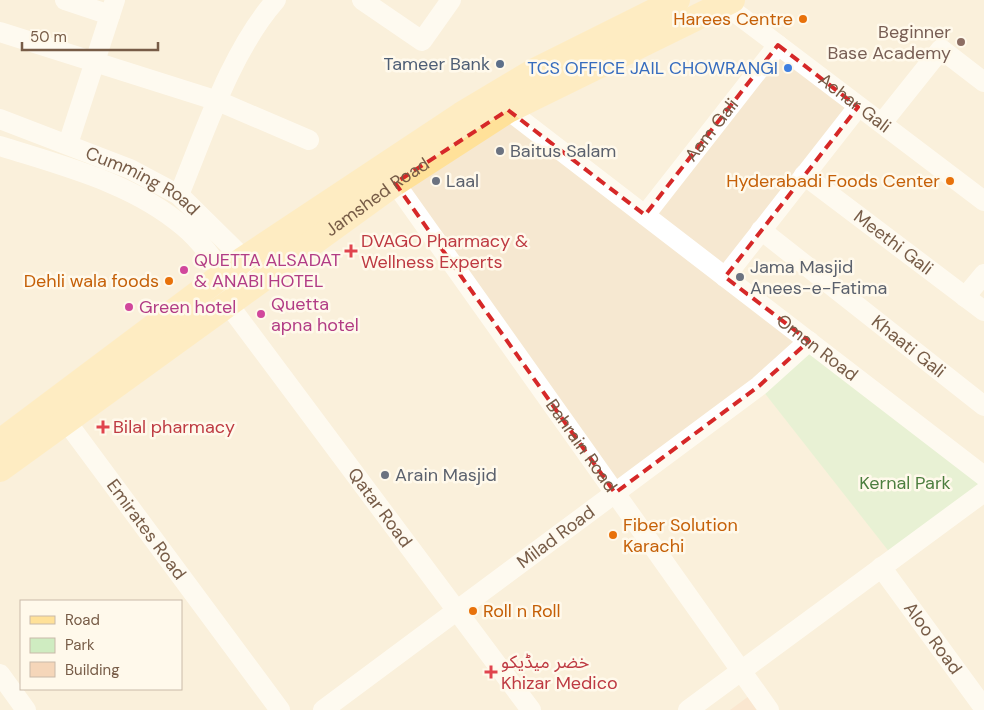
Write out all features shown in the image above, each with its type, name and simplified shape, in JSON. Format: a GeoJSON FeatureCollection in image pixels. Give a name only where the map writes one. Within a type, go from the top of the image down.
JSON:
{"type":"FeatureCollection","features":[{"type":"Feature","properties":{"kind":"main road","name":"Jamshed Road"},"geometry":{"type":"LineString","coordinates":[[0,442],[244,258],[469,110],[533,72],[677,0]]}},
{"type":"Feature","properties":{"kind":"main road","name":"Jamshed Road"},"geometry":{"type":"LineString","coordinates":[[0,469],[394,183],[508,110],[728,2]]}},
{"type":"Feature","properties":{"kind":"street"},"geometry":{"type":"LineString","coordinates":[[65,0],[113,8],[68,144]]}},
{"type":"Feature","properties":{"kind":"street"},"geometry":{"type":"LineString","coordinates":[[179,195],[218,100],[259,20],[276,0]]}},
{"type":"Feature","properties":{"kind":"street"},"geometry":{"type":"LineString","coordinates":[[367,1],[422,41],[451,0]]}},
{"type":"Feature","properties":{"kind":"street","name":"Achar Gali"},"geometry":{"type":"LineString","coordinates":[[728,2],[778,45],[984,201]]}},
{"type":"Feature","properties":{"kind":"street"},"geometry":{"type":"LineString","coordinates":[[0,32],[218,100],[309,140]]}},
{"type":"Feature","properties":{"kind":"street","name":"Aam Gali"},"geometry":{"type":"LineString","coordinates":[[645,215],[778,45]]}},
{"type":"Feature","properties":{"kind":"street"},"geometry":{"type":"LineString","coordinates":[[882,124],[941,48],[984,82]]}},
{"type":"Feature","properties":{"kind":"street"},"geometry":{"type":"LineString","coordinates":[[725,277],[858,107]]}},
{"type":"Feature","properties":{"kind":"street","name":"Oman Road"},"geometry":{"type":"LineString","coordinates":[[508,110],[984,476]]}},
{"type":"Feature","properties":{"kind":"street","name":"Cumming Road"},"geometry":{"type":"LineString","coordinates":[[0,119],[130,169],[179,195],[244,258],[259,280]]}},
{"type":"Feature","properties":{"kind":"street","name":"Cumming Road"},"geometry":{"type":"LineString","coordinates":[[0,146],[106,182],[161,209],[185,228],[224,274],[233,300]]}},
{"type":"Feature","properties":{"kind":"street","name":"Meethi Gali"},"geometry":{"type":"LineString","coordinates":[[804,175],[984,311]]}},
{"type":"Feature","properties":{"kind":"street","name":"Bahrain Road"},"geometry":{"type":"LineString","coordinates":[[394,183],[769,710]]}},
{"type":"Feature","properties":{"kind":"street","name":"Khaati Gali"},"geometry":{"type":"LineString","coordinates":[[761,230],[984,406]]}},
{"type":"Feature","properties":{"kind":"street"},"geometry":{"type":"LineString","coordinates":[[965,297],[984,274]]}},
{"type":"Feature","properties":{"kind":"street","name":"Qatar Road"},"geometry":{"type":"LineString","coordinates":[[233,300],[457,611],[531,710]]}},
{"type":"Feature","properties":{"kind":"street","name":"Milad Road"},"geometry":{"type":"LineString","coordinates":[[323,710],[759,386],[809,341]]}},
{"type":"Feature","properties":{"kind":"street","name":"Emirates Road"},"geometry":{"type":"LineString","coordinates":[[66,421],[280,710]]}},
{"type":"Feature","properties":{"kind":"street"},"geometry":{"type":"LineString","coordinates":[[688,710],[984,492]]}},
{"type":"Feature","properties":{"kind":"street","name":"Aloo Road"},"geometry":{"type":"LineString","coordinates":[[881,567],[984,708]]}},
{"type":"Feature","properties":{"kind":"street"},"geometry":{"type":"LineString","coordinates":[[0,674],[26,710]]}},
{"type":"Feature","properties":{"kind":"highlighted area"},"geometry":{"type":"Polygon","coordinates":[[[778,45],[858,107],[725,277],[809,341],[759,386],[615,493],[395,183],[508,110],[645,215],[778,45]]]}},
{"type":"Feature","properties":{"kind":"shaded area"},"geometry":{"type":"Polygon","coordinates":[[[0,0],[984,0],[984,710],[0,710],[0,0]]]}},
{"type":"Feature","properties":{"kind":"green space","name":"Kernal Park"},"geometry":{"type":"Polygon","coordinates":[[[809,341],[984,476],[984,492],[894,558],[759,386],[809,341]]]}},
{"type":"Feature","properties":{"kind":"building"},"geometry":{"type":"Polygon","coordinates":[[[749,696],[759,710],[730,710],[749,696]]]}},
{"type":"Feature","properties":{"kind":"place","name":"Harees Centre"},"geometry":{"type":"Point","coordinates":[803,19]}},
{"type":"Feature","properties":{"kind":"place","name":"Beginner Base Academy"},"geometry":{"type":"Point","coordinates":[961,42]}},
{"type":"Feature","properties":{"kind":"place","name":"Tameer Bank"},"geometry":{"type":"Point","coordinates":[500,64]}},
{"type":"Feature","properties":{"kind":"place","name":"TCS OFFICE JAIL CHOWRANGI"},"geometry":{"type":"Point","coordinates":[788,68]}},
{"type":"Feature","properties":{"kind":"place","name":"Baitus Salam"},"geometry":{"type":"Point","coordinates":[500,151]}},
{"type":"Feature","properties":{"kind":"place","name":"Laal"},"geometry":{"type":"Point","coordinates":[436,181]}},
{"type":"Feature","properties":{"kind":"place","name":"Hyderabadi Foods Center"},"geometry":{"type":"Point","coordinates":[950,181]}},
{"type":"Feature","properties":{"kind":"place","name":"DVAGO Pharmacy & Wellness Experts"},"geometry":{"type":"Point","coordinates":[351,251]}},
{"type":"Feature","properties":{"kind":"place","name":"QUETTA ALSADAT & ANABI HOTEL"},"geometry":{"type":"Point","coordinates":[184,270]}},
{"type":"Feature","properties":{"kind":"place","name":"Jama Masjid Anees-e-Fatima"},"geometry":{"type":"Point","coordinates":[740,277]}},
{"type":"Feature","properties":{"kind":"place","name":"Dehli wala foods"},"geometry":{"type":"Point","coordinates":[169,281]}},
{"type":"Feature","properties":{"kind":"place","name":"Green hotel"},"geometry":{"type":"Point","coordinates":[129,307]}},
{"type":"Feature","properties":{"kind":"place","name":"Quetta apna hotel"},"geometry":{"type":"Point","coordinates":[261,314]}},
{"type":"Feature","properties":{"kind":"place","name":"Bilal pharmacy"},"geometry":{"type":"Point","coordinates":[103,427]}},
{"type":"Feature","properties":{"kind":"place","name":"Arain Masjid"},"geometry":{"type":"Point","coordinates":[385,475]}},
{"type":"Feature","properties":{"kind":"place","name":"Fiber Solution Karachi"},"geometry":{"type":"Point","coordinates":[613,535]}},
{"type":"Feature","properties":{"kind":"place","name":"Roll n Roll"},"geometry":{"type":"Point","coordinates":[473,611]}},
{"type":"Feature","properties":{"kind":"place","name":"خضر میڈیکو Khizar Medico"},"geometry":{"type":"Point","coordinates":[491,672]}}]}
